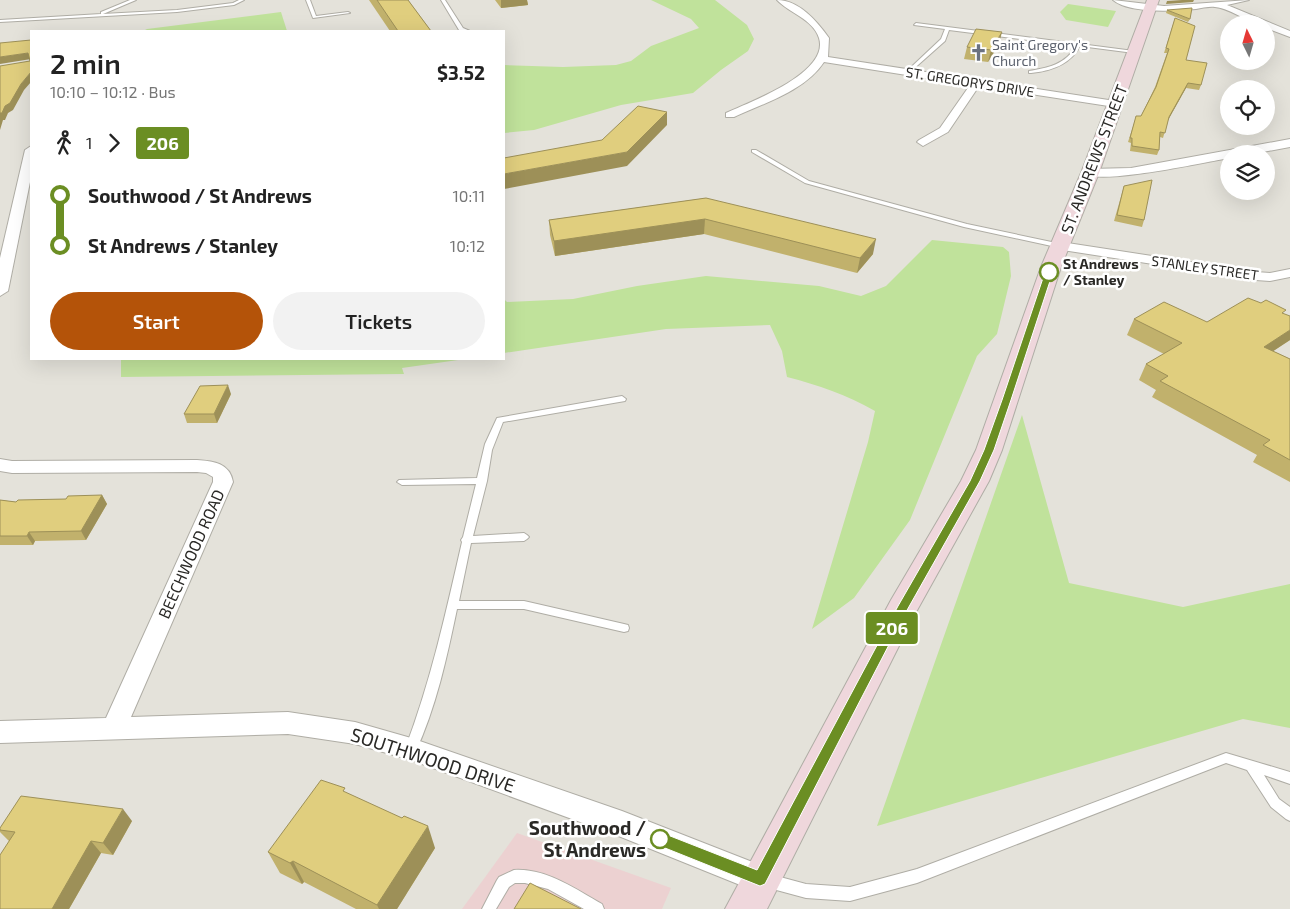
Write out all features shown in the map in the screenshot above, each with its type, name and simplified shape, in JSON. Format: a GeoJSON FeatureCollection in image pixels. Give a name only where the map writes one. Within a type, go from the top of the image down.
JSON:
{"type":"FeatureCollection","features":[{"type":"Feature","properties":{"kind":"main road","name":"ST. ANDREWS STREET"},"geometry":{"type":"LineString","coordinates":[[753,894],[902,610],[975,481],[989,450],[1030,334],[1051,267],[1090,172],[1152,4]]}},
{"type":"Feature","properties":{"kind":"street"},"geometry":{"type":"LineString","coordinates":[[730,115],[798,82],[815,71],[824,59],[826,43],[815,24],[781,0]]}},
{"type":"Feature","properties":{"kind":"street"},"geometry":{"type":"LineString","coordinates":[[1116,0],[1152,4],[1174,9],[1245,0]]}},
{"type":"Feature","properties":{"kind":"street"},"geometry":{"type":"LineString","coordinates":[[1215,4],[1242,15]]}},
{"type":"Feature","properties":{"kind":"street"},"geometry":{"type":"LineString","coordinates":[[1275,28],[1290,34]]}},
{"type":"Feature","properties":{"kind":"street","name":"ST. GREGORYS DRIVE"},"geometry":{"type":"LineString","coordinates":[[824,59],[1115,104]]}},
{"type":"Feature","properties":{"kind":"street"},"geometry":{"type":"LineString","coordinates":[[923,142],[944,130],[976,83]]}},
{"type":"Feature","properties":{"kind":"street"},"geometry":{"type":"LineString","coordinates":[[1275,146],[1290,143]]}},
{"type":"Feature","properties":{"kind":"street"},"geometry":{"type":"LineString","coordinates":[[0,291],[30,155]]}},
{"type":"Feature","properties":{"kind":"street"},"geometry":{"type":"LineString","coordinates":[[1090,172],[1131,172],[1220,156]]}},
{"type":"Feature","properties":{"kind":"street","name":"STANLEY STREET"},"geometry":{"type":"LineString","coordinates":[[1061,246],[1256,276],[1270,277],[1289,274]]}},
{"type":"Feature","properties":{"kind":"street","name":"BEECHWOOD ROAD"},"geometry":{"type":"LineString","coordinates":[[0,465],[12,467],[197,466],[210,467],[222,474],[224,482],[113,730]]}},
{"type":"Feature","properties":{"kind":"street","name":"SOUTHWOOD DRIVE"},"geometry":{"type":"LineString","coordinates":[[0,732],[113,730],[288,723],[355,732],[411,749],[622,824],[753,894]]}},
{"type":"Feature","properties":{"kind":"lane"},"geometry":{"type":"LineString","coordinates":[[94,16],[134,0]]}},
{"type":"Feature","properties":{"kind":"lane"},"geometry":{"type":"LineString","coordinates":[[0,21],[177,11],[234,4],[242,0]]}},
{"type":"Feature","properties":{"kind":"lane"},"geometry":{"type":"LineString","coordinates":[[308,0],[314,17],[348,13]]}},
{"type":"Feature","properties":{"kind":"lane"},"geometry":{"type":"LineString","coordinates":[[443,0],[461,29],[464,30]]}},
{"type":"Feature","properties":{"kind":"lane"},"geometry":{"type":"LineString","coordinates":[[916,24],[1134,52]]}},
{"type":"Feature","properties":{"kind":"lane"},"geometry":{"type":"LineString","coordinates":[[909,72],[943,40],[948,28]]}},
{"type":"Feature","properties":{"kind":"lane"},"geometry":{"type":"LineString","coordinates":[[1031,72],[1047,71],[1076,52],[1079,45]]}},
{"type":"Feature","properties":{"kind":"lane"},"geometry":{"type":"LineString","coordinates":[[754,152],[807,182],[966,226],[1061,246]]}},
{"type":"Feature","properties":{"kind":"lane"},"geometry":{"type":"LineString","coordinates":[[411,749],[423,720],[454,605],[466,540],[482,481],[489,443],[500,420],[622,399]]}},
{"type":"Feature","properties":{"kind":"lane"},"geometry":{"type":"LineString","coordinates":[[402,482],[482,481]]}},
{"type":"Feature","properties":{"kind":"lane"},"geometry":{"type":"LineString","coordinates":[[466,540],[524,538]]}},
{"type":"Feature","properties":{"kind":"lane"},"geometry":{"type":"LineString","coordinates":[[454,605],[524,605],[624,628]]}},
{"type":"Feature","properties":{"kind":"lane"},"geometry":{"type":"LineString","coordinates":[[753,894],[806,891],[850,894],[917,876],[1226,758],[1290,778]]}},
{"type":"Feature","properties":{"kind":"lane"},"geometry":{"type":"LineString","coordinates":[[1251,766],[1275,803],[1290,815]]}},
{"type":"Feature","properties":{"kind":"lane"},"geometry":{"type":"LineString","coordinates":[[489,909],[505,882],[518,876],[537,877],[597,909]]}},
{"type":"Feature","properties":{"kind":"shaded area"},"geometry":{"type":"Polygon","coordinates":[[[517,833],[671,888],[662,909],[462,909],[517,833]]]}},
{"type":"Feature","properties":{"kind":"green space"},"geometry":{"type":"Polygon","coordinates":[[[651,0],[715,0],[747,25],[754,39],[748,51],[693,93],[621,105],[534,130],[505,133],[505,65],[563,67],[616,65],[631,61],[651,46],[699,28],[691,19],[651,0]]]}},
{"type":"Feature","properties":{"kind":"green space"},"geometry":{"type":"Polygon","coordinates":[[[1068,4],[1116,11],[1108,27],[1066,20],[1060,12],[1068,4]]]}},
{"type":"Feature","properties":{"kind":"green space"},"geometry":{"type":"Polygon","coordinates":[[[281,12],[287,30],[145,30],[281,12]]]}},
{"type":"Feature","properties":{"kind":"green space"},"geometry":{"type":"Polygon","coordinates":[[[932,240],[1003,247],[1009,252],[1011,276],[997,334],[977,356],[910,520],[854,598],[812,629],[868,442],[875,411],[832,391],[787,377],[782,351],[770,325],[666,329],[505,353],[505,300],[507,302],[573,299],[637,286],[706,276],[819,286],[861,296],[886,286],[932,240]]]}},
{"type":"Feature","properties":{"kind":"green space"},"geometry":{"type":"Polygon","coordinates":[[[121,360],[458,360],[402,368],[404,374],[121,377],[121,360]]]}},
{"type":"Feature","properties":{"kind":"green space"},"geometry":{"type":"Polygon","coordinates":[[[1022,415],[1069,583],[1183,607],[1290,584],[1290,728],[1243,719],[877,826],[1022,415]]]}},
{"type":"Feature","properties":{"kind":"building"},"geometry":{"type":"Polygon","coordinates":[[[377,0],[408,0],[430,30],[397,30],[377,0]]]}},
{"type":"Feature","properties":{"kind":"building"},"geometry":{"type":"Polygon","coordinates":[[[1192,8],[1190,19],[1167,10],[1192,8]]]}},
{"type":"Feature","properties":{"kind":"building"},"geometry":{"type":"Polygon","coordinates":[[[1175,18],[1195,26],[1186,60],[1207,63],[1201,85],[1188,83],[1169,117],[1165,133],[1160,132],[1159,150],[1132,146],[1132,138],[1130,138],[1136,116],[1141,116],[1156,87],[1169,49],[1166,48],[1175,18]]]}},
{"type":"Feature","properties":{"kind":"building"},"geometry":{"type":"Polygon","coordinates":[[[976,29],[1002,32],[991,50],[967,47],[976,29]]]}},
{"type":"Feature","properties":{"kind":"building"},"geometry":{"type":"Polygon","coordinates":[[[30,40],[30,61],[28,53],[0,57],[0,43],[30,40]]]}},
{"type":"Feature","properties":{"kind":"building"},"geometry":{"type":"Polygon","coordinates":[[[30,61],[30,73],[10,103],[5,106],[2,113],[0,113],[0,66],[30,61]]]}},
{"type":"Feature","properties":{"kind":"building"},"geometry":{"type":"Polygon","coordinates":[[[638,106],[667,112],[627,152],[505,174],[505,158],[602,140],[638,106]]]}},
{"type":"Feature","properties":{"kind":"building"},"geometry":{"type":"Polygon","coordinates":[[[1152,180],[1144,220],[1117,215],[1124,186],[1152,180]]]}},
{"type":"Feature","properties":{"kind":"building"},"geometry":{"type":"Polygon","coordinates":[[[706,198],[876,239],[860,258],[705,219],[554,241],[549,220],[706,198]]]}},
{"type":"Feature","properties":{"kind":"building"},"geometry":{"type":"Polygon","coordinates":[[[1248,298],[1261,303],[1266,300],[1286,310],[1282,313],[1290,316],[1290,330],[1264,347],[1290,359],[1290,460],[1263,445],[1270,440],[1160,381],[1168,376],[1146,364],[1182,343],[1134,319],[1164,302],[1207,322],[1248,298]]]}},
{"type":"Feature","properties":{"kind":"building"},"geometry":{"type":"Polygon","coordinates":[[[228,385],[214,414],[184,414],[200,386],[228,385]]]}},
{"type":"Feature","properties":{"kind":"building"},"geometry":{"type":"Polygon","coordinates":[[[102,495],[81,531],[29,532],[27,536],[0,536],[0,500],[16,502],[18,500],[66,499],[68,496],[102,495]]]}},
{"type":"Feature","properties":{"kind":"building"},"geometry":{"type":"Polygon","coordinates":[[[321,780],[345,788],[343,791],[402,818],[404,816],[428,826],[377,905],[293,861],[290,863],[268,852],[321,780]]]}},
{"type":"Feature","properties":{"kind":"building"},"geometry":{"type":"Polygon","coordinates":[[[21,796],[123,809],[103,843],[91,841],[52,909],[0,909],[0,855],[15,832],[0,830],[0,828],[21,796]]]}},
{"type":"Feature","properties":{"kind":"building"},"geometry":{"type":"Polygon","coordinates":[[[530,883],[581,909],[514,909],[530,883]]]}},
{"type":"Feature","properties":{"kind":"bus line","name":"206"},"geometry":{"type":"LineString","coordinates":[[660,839],[760,879],[902,610],[975,481],[989,450],[1007,400],[1049,272]]}},
{"type":"Feature","properties":{"kind":"place","name":"Saint Gregory's Church"},"geometry":{"type":"Point","coordinates":[978,53]}},
{"type":"Feature","properties":{"kind":"place","name":"St Andrews / Stanley"},"geometry":{"type":"Point","coordinates":[1049,272]}},
{"type":"Feature","properties":{"kind":"place","name":"Southwood / St Andrews"},"geometry":{"type":"Point","coordinates":[660,839]}}]}
